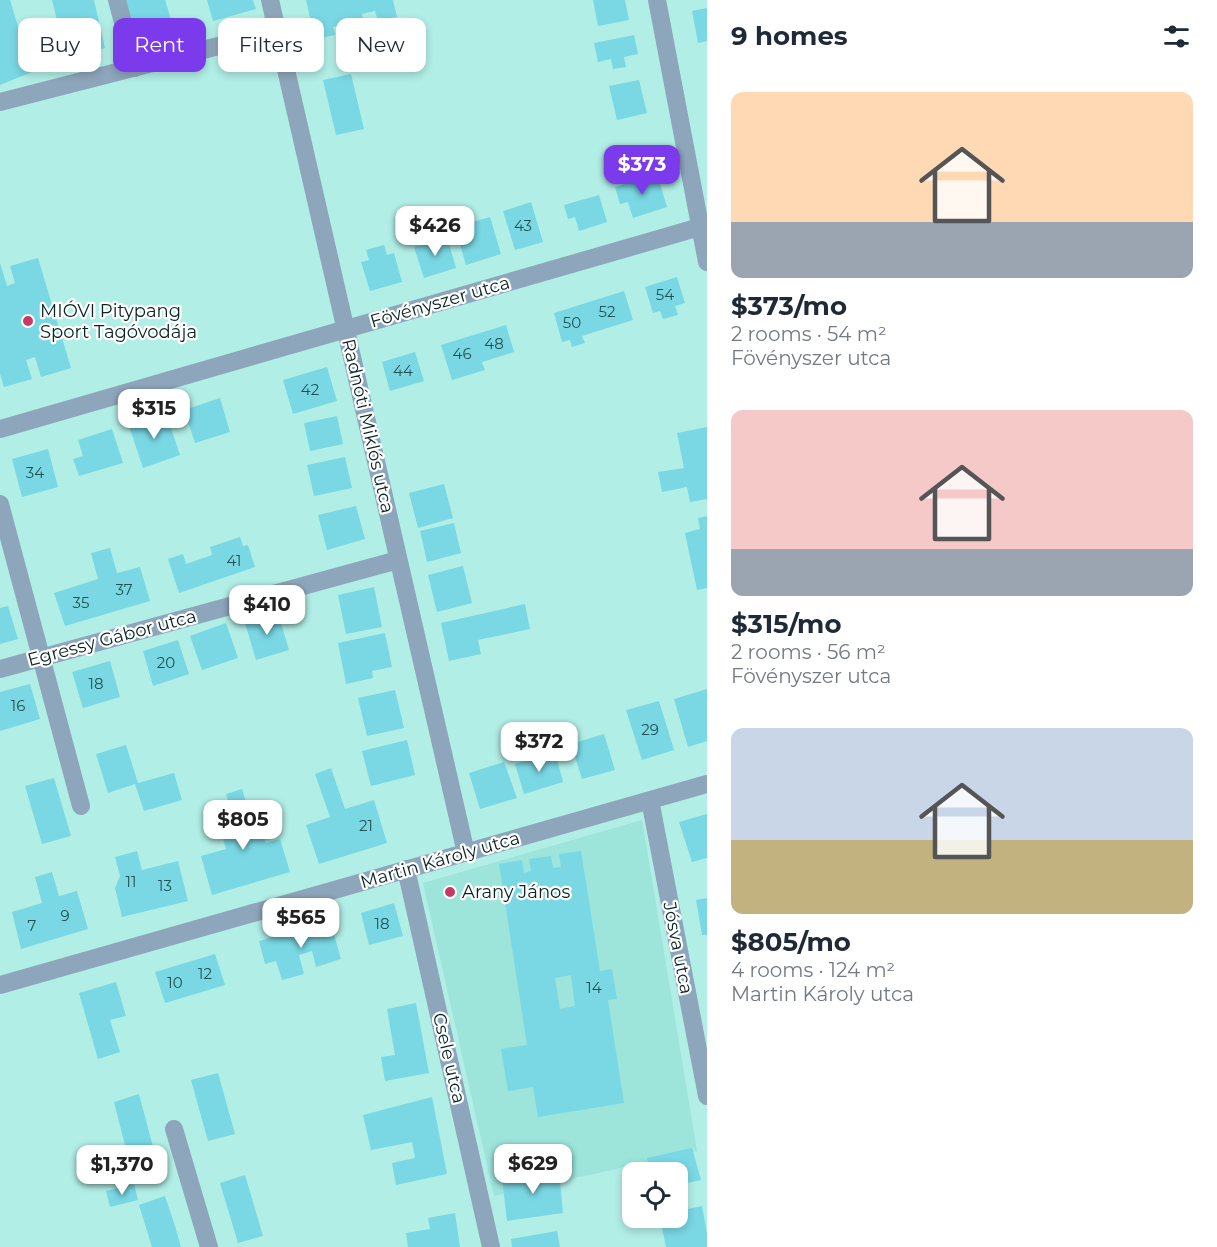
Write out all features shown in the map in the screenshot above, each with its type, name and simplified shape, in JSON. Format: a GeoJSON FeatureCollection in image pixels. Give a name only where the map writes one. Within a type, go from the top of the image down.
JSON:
{"type":"FeatureCollection","features":[{"type":"Feature","properties":{"kind":"street"},"geometry":{"type":"LineString","coordinates":[[117,0],[122,18]]}},
{"type":"Feature","properties":{"kind":"street","name":"Radnóti Miklós utca"},"geometry":{"type":"LineString","coordinates":[[270,0],[274,18]]}},
{"type":"Feature","properties":{"kind":"street"},"geometry":{"type":"LineString","coordinates":[[657,0],[704,226],[707,262]]}},
{"type":"Feature","properties":{"kind":"street"},"geometry":{"type":"LineString","coordinates":[[0,102],[119,72]]}},
{"type":"Feature","properties":{"kind":"street","name":"Radnóti Miklós utca"},"geometry":{"type":"LineString","coordinates":[[286,72],[466,853]]}},
{"type":"Feature","properties":{"kind":"street","name":"Fövényszer utca"},"geometry":{"type":"LineString","coordinates":[[0,429],[704,226]]}},
{"type":"Feature","properties":{"kind":"street"},"geometry":{"type":"LineString","coordinates":[[0,504],[81,806]]}},
{"type":"Feature","properties":{"kind":"street","name":"Egressy Gábor utca"},"geometry":{"type":"LineString","coordinates":[[0,669],[398,560]]}},
{"type":"Feature","properties":{"kind":"street","name":"Martin Károly utca"},"geometry":{"type":"LineString","coordinates":[[0,985],[707,784]]}},
{"type":"Feature","properties":{"kind":"street","name":"Jósva utca"},"geometry":{"type":"LineString","coordinates":[[650,800],[707,1096]]}},
{"type":"Feature","properties":{"kind":"street","name":"Csele utca"},"geometry":{"type":"LineString","coordinates":[[406,869],[491,1247]]}},
{"type":"Feature","properties":{"kind":"street"},"geometry":{"type":"LineString","coordinates":[[174,1129],[209,1247]]}},
{"type":"Feature","properties":{"kind":"shaded area"},"geometry":{"type":"Polygon","coordinates":[[[642,820],[697,1151],[647,1162],[622,1162],[622,1168],[494,1196],[423,883],[642,820]]]}},
{"type":"Feature","properties":{"kind":"building"},"geometry":{"type":"Polygon","coordinates":[[[0,0],[10,0],[18,26],[18,72],[32,72],[0,85],[0,0]]]}},
{"type":"Feature","properties":{"kind":"building"},"geometry":{"type":"Polygon","coordinates":[[[52,0],[94,0],[98,18],[56,18],[52,0]]]}},
{"type":"Feature","properties":{"kind":"building"},"geometry":{"type":"Polygon","coordinates":[[[122,0],[165,0],[171,18],[127,18],[122,0]]]}},
{"type":"Feature","properties":{"kind":"building"},"geometry":{"type":"Polygon","coordinates":[[[207,0],[253,0],[256,9],[213,21],[207,0]]]}},
{"type":"Feature","properties":{"kind":"building"},"geometry":{"type":"Polygon","coordinates":[[[306,0],[393,0],[397,17],[377,18],[375,11],[362,14],[363,18],[336,18],[336,26],[333,27],[335,35],[324,37],[324,18],[310,18],[306,0]]]}},
{"type":"Feature","properties":{"kind":"building"},"geometry":{"type":"Polygon","coordinates":[[[593,0],[625,0],[629,20],[598,26],[593,0]]]}},
{"type":"Feature","properties":{"kind":"building"},"geometry":{"type":"Polygon","coordinates":[[[707,8],[707,41],[698,43],[692,11],[707,8]]]}},
{"type":"Feature","properties":{"kind":"building"},"geometry":{"type":"Polygon","coordinates":[[[101,31],[105,48],[101,49],[101,31]]]}},
{"type":"Feature","properties":{"kind":"building"},"geometry":{"type":"Polygon","coordinates":[[[634,35],[638,54],[624,57],[626,67],[613,69],[611,59],[598,62],[594,43],[634,35]]]}},
{"type":"Feature","properties":{"kind":"building"},"geometry":{"type":"Polygon","coordinates":[[[351,74],[364,129],[336,135],[323,80],[351,74]]]}},
{"type":"Feature","properties":{"kind":"building"},"geometry":{"type":"Polygon","coordinates":[[[639,80],[647,113],[617,120],[609,86],[639,80]]]}},
{"type":"Feature","properties":{"kind":"building"},"geometry":{"type":"Polygon","coordinates":[[[657,174],[667,207],[633,218],[628,202],[620,204],[615,187],[657,174]]]}},
{"type":"Feature","properties":{"kind":"building"},"geometry":{"type":"Polygon","coordinates":[[[599,195],[607,222],[579,231],[575,217],[568,219],[564,205],[599,195]]]}},
{"type":"Feature","properties":{"kind":"building"},"geometry":{"type":"Polygon","coordinates":[[[531,202],[543,242],[515,250],[503,211],[531,202]]]}},
{"type":"Feature","properties":{"kind":"building"},"geometry":{"type":"Polygon","coordinates":[[[490,217],[501,254],[466,265],[455,227],[490,217]]]}},
{"type":"Feature","properties":{"kind":"building"},"geometry":{"type":"Polygon","coordinates":[[[447,237],[456,268],[424,278],[414,247],[447,237]]]}},
{"type":"Feature","properties":{"kind":"building"},"geometry":{"type":"Polygon","coordinates":[[[384,245],[387,255],[394,253],[402,282],[370,291],[361,262],[369,260],[366,250],[384,245]]]}},
{"type":"Feature","properties":{"kind":"building","name":"MIÓVI Pitypang Sport Tagóvodája"},"geometry":{"type":"Polygon","coordinates":[[[38,258],[71,368],[41,377],[35,357],[26,360],[32,379],[4,387],[0,374],[0,263],[7,286],[15,283],[10,266],[38,258]]]}},
{"type":"Feature","properties":{"kind":"building"},"geometry":{"type":"Polygon","coordinates":[[[677,277],[685,303],[675,306],[678,315],[663,319],[660,311],[653,313],[645,287],[677,277]]]}},
{"type":"Feature","properties":{"kind":"building"},"geometry":{"type":"Polygon","coordinates":[[[624,291],[633,320],[582,336],[585,343],[572,347],[570,340],[562,342],[554,313],[624,291]]]}},
{"type":"Feature","properties":{"kind":"building"},"geometry":{"type":"Polygon","coordinates":[[[506,325],[514,352],[482,362],[485,370],[452,380],[441,345],[506,325]]]}},
{"type":"Feature","properties":{"kind":"building"},"geometry":{"type":"Polygon","coordinates":[[[415,352],[424,381],[390,391],[382,362],[415,352]]]}},
{"type":"Feature","properties":{"kind":"building"},"geometry":{"type":"Polygon","coordinates":[[[327,367],[337,401],[293,414],[283,380],[327,367]]]}},
{"type":"Feature","properties":{"kind":"building"},"geometry":{"type":"Polygon","coordinates":[[[220,398],[230,432],[195,443],[184,410],[220,398]]]}},
{"type":"Feature","properties":{"kind":"building"},"geometry":{"type":"Polygon","coordinates":[[[166,413],[180,455],[143,468],[129,426],[166,413]]]}},
{"type":"Feature","properties":{"kind":"building"},"geometry":{"type":"Polygon","coordinates":[[[337,416],[343,444],[310,451],[304,423],[337,416]]]}},
{"type":"Feature","properties":{"kind":"building"},"geometry":{"type":"Polygon","coordinates":[[[707,427],[707,499],[690,502],[687,487],[662,492],[658,472],[684,468],[677,433],[707,427]]]}},
{"type":"Feature","properties":{"kind":"building"},"geometry":{"type":"Polygon","coordinates":[[[112,429],[123,463],[79,476],[73,459],[83,456],[78,440],[112,429]]]}},
{"type":"Feature","properties":{"kind":"building"},"geometry":{"type":"Polygon","coordinates":[[[48,449],[58,487],[22,497],[12,459],[48,449]]]}},
{"type":"Feature","properties":{"kind":"building"},"geometry":{"type":"Polygon","coordinates":[[[345,457],[352,488],[314,496],[307,465],[345,457]]]}},
{"type":"Feature","properties":{"kind":"building"},"geometry":{"type":"Polygon","coordinates":[[[444,484],[453,518],[418,528],[409,493],[444,484]]]}},
{"type":"Feature","properties":{"kind":"building"},"geometry":{"type":"Polygon","coordinates":[[[356,506],[365,539],[327,550],[318,515],[356,506]]]}},
{"type":"Feature","properties":{"kind":"building"},"geometry":{"type":"Polygon","coordinates":[[[707,516],[707,588],[697,590],[685,533],[700,529],[698,518],[707,516]]]}},
{"type":"Feature","properties":{"kind":"building"},"geometry":{"type":"Polygon","coordinates":[[[454,523],[461,553],[427,562],[420,531],[454,523]]]}},
{"type":"Feature","properties":{"kind":"building"},"geometry":{"type":"Polygon","coordinates":[[[240,537],[243,546],[248,545],[255,567],[179,593],[168,559],[183,554],[186,564],[212,555],[210,547],[240,537]]]}},
{"type":"Feature","properties":{"kind":"building"},"geometry":{"type":"Polygon","coordinates":[[[110,548],[117,573],[140,567],[150,601],[65,626],[54,593],[98,579],[91,553],[110,548]]]}},
{"type":"Feature","properties":{"kind":"building"},"geometry":{"type":"Polygon","coordinates":[[[463,566],[472,603],[437,612],[428,575],[463,566]]]}},
{"type":"Feature","properties":{"kind":"building"},"geometry":{"type":"Polygon","coordinates":[[[374,587],[382,627],[346,634],[338,595],[374,587]]]}},
{"type":"Feature","properties":{"kind":"building"},"geometry":{"type":"Polygon","coordinates":[[[525,604],[530,629],[478,640],[481,654],[449,661],[441,623],[525,604]]]}},
{"type":"Feature","properties":{"kind":"building"},"geometry":{"type":"Polygon","coordinates":[[[8,606],[18,639],[0,644],[0,608],[8,606]]]}},
{"type":"Feature","properties":{"kind":"building"},"geometry":{"type":"Polygon","coordinates":[[[278,613],[289,650],[256,660],[245,623],[278,613]]]}},
{"type":"Feature","properties":{"kind":"building"},"geometry":{"type":"Polygon","coordinates":[[[226,623],[238,658],[202,670],[190,636],[226,623]]]}},
{"type":"Feature","properties":{"kind":"building"},"geometry":{"type":"Polygon","coordinates":[[[385,633],[392,667],[372,671],[373,678],[346,684],[338,643],[385,633]]]}},
{"type":"Feature","properties":{"kind":"building"},"geometry":{"type":"Polygon","coordinates":[[[178,640],[189,674],[153,686],[143,651],[178,640]]]}},
{"type":"Feature","properties":{"kind":"building"},"geometry":{"type":"Polygon","coordinates":[[[110,661],[120,697],[83,708],[72,672],[110,661]]]}},
{"type":"Feature","properties":{"kind":"building"},"geometry":{"type":"Polygon","coordinates":[[[30,684],[40,719],[0,731],[0,692],[30,684]]]}},
{"type":"Feature","properties":{"kind":"building"},"geometry":{"type":"Polygon","coordinates":[[[707,689],[707,741],[688,747],[674,699],[707,689]]]}},
{"type":"Feature","properties":{"kind":"building"},"geometry":{"type":"Polygon","coordinates":[[[395,690],[404,728],[367,736],[358,698],[395,690]]]}},
{"type":"Feature","properties":{"kind":"building"},"geometry":{"type":"Polygon","coordinates":[[[659,701],[674,750],[642,760],[626,710],[659,701]]]}},
{"type":"Feature","properties":{"kind":"building"},"geometry":{"type":"Polygon","coordinates":[[[604,734],[615,770],[582,779],[571,744],[604,734]]]}},
{"type":"Feature","properties":{"kind":"building"},"geometry":{"type":"Polygon","coordinates":[[[407,740],[415,775],[371,786],[362,751],[407,740]]]}},
{"type":"Feature","properties":{"kind":"building"},"geometry":{"type":"Polygon","coordinates":[[[126,745],[138,783],[174,773],[182,800],[144,811],[135,784],[108,793],[96,754],[126,745]]]}},
{"type":"Feature","properties":{"kind":"building"},"geometry":{"type":"Polygon","coordinates":[[[555,752],[563,782],[524,794],[515,764],[555,752]]]}},
{"type":"Feature","properties":{"kind":"building"},"geometry":{"type":"Polygon","coordinates":[[[504,762],[517,798],[480,809],[469,773],[504,762]]]}},
{"type":"Feature","properties":{"kind":"building"},"geometry":{"type":"Polygon","coordinates":[[[331,768],[345,809],[374,800],[387,843],[319,864],[306,825],[330,817],[315,774],[331,768]]]}},
{"type":"Feature","properties":{"kind":"building"},"geometry":{"type":"Polygon","coordinates":[[[54,778],[71,836],[42,844],[25,786],[54,778]]]}},
{"type":"Feature","properties":{"kind":"building"},"geometry":{"type":"Polygon","coordinates":[[[242,789],[251,819],[258,816],[266,843],[280,839],[290,872],[212,895],[201,856],[226,849],[218,821],[233,816],[226,794],[242,789]]]}},
{"type":"Feature","properties":{"kind":"building"},"geometry":{"type":"Polygon","coordinates":[[[707,814],[707,858],[692,862],[679,822],[707,814]]]}},
{"type":"Feature","properties":{"kind":"building"},"geometry":{"type":"Polygon","coordinates":[[[137,851],[142,870],[178,861],[188,901],[122,917],[115,888],[120,876],[115,857],[137,851]]]}},
{"type":"Feature","properties":{"kind":"building"},"geometry":{"type":"Polygon","coordinates":[[[581,851],[600,971],[612,969],[617,999],[608,1000],[624,1103],[538,1117],[533,1087],[508,1091],[501,1049],[527,1045],[499,864],[522,860],[524,873],[531,871],[529,859],[551,856],[553,868],[561,867],[559,854],[581,851]],[[571,975],[555,978],[560,1009],[575,1006],[571,975]]]}},
{"type":"Feature","properties":{"kind":"building"},"geometry":{"type":"Polygon","coordinates":[[[52,872],[59,896],[77,891],[88,929],[21,949],[12,912],[42,903],[35,877],[52,872]]]}},
{"type":"Feature","properties":{"kind":"building"},"geometry":{"type":"Polygon","coordinates":[[[707,898],[707,935],[702,935],[696,900],[707,898]]]}},
{"type":"Feature","properties":{"kind":"building"},"geometry":{"type":"Polygon","coordinates":[[[394,903],[403,936],[369,945],[361,913],[394,903]]]}},
{"type":"Feature","properties":{"kind":"building"},"geometry":{"type":"Polygon","coordinates":[[[330,920],[341,959],[316,967],[312,951],[299,955],[304,974],[282,980],[276,961],[265,964],[259,941],[330,920]]]}},
{"type":"Feature","properties":{"kind":"building"},"geometry":{"type":"Polygon","coordinates":[[[215,954],[225,985],[165,1003],[155,972],[215,954]]]}},
{"type":"Feature","properties":{"kind":"building"},"geometry":{"type":"Polygon","coordinates":[[[116,982],[126,1016],[110,1020],[120,1052],[98,1059],[79,993],[116,982]]]}},
{"type":"Feature","properties":{"kind":"building"},"geometry":{"type":"Polygon","coordinates":[[[416,1003],[429,1073],[385,1081],[381,1057],[395,1055],[387,1009],[416,1003]]]}},
{"type":"Feature","properties":{"kind":"building"},"geometry":{"type":"Polygon","coordinates":[[[218,1073],[235,1134],[208,1141],[191,1080],[218,1073]]]}},
{"type":"Feature","properties":{"kind":"building"},"geometry":{"type":"Polygon","coordinates":[[[139,1094],[156,1158],[130,1165],[114,1102],[139,1094]]]}},
{"type":"Feature","properties":{"kind":"building"},"geometry":{"type":"Polygon","coordinates":[[[432,1097],[447,1174],[396,1185],[392,1163],[415,1158],[412,1142],[371,1150],[363,1115],[432,1097]]]}},
{"type":"Feature","properties":{"kind":"building"},"geometry":{"type":"Polygon","coordinates":[[[692,1148],[701,1180],[688,1183],[688,1162],[648,1162],[647,1158],[692,1148]]]}},
{"type":"Feature","properties":{"kind":"building"},"geometry":{"type":"Polygon","coordinates":[[[559,1170],[563,1213],[507,1221],[502,1178],[559,1170]]]}},
{"type":"Feature","properties":{"kind":"building"},"geometry":{"type":"Polygon","coordinates":[[[245,1175],[263,1236],[238,1243],[220,1183],[245,1175]]]}},
{"type":"Feature","properties":{"kind":"building"},"geometry":{"type":"Polygon","coordinates":[[[134,1184],[138,1200],[110,1207],[106,1191],[134,1184]]]}},
{"type":"Feature","properties":{"kind":"building"},"geometry":{"type":"Polygon","coordinates":[[[165,1196],[181,1247],[152,1247],[139,1205],[165,1196]]]}},
{"type":"Feature","properties":{"kind":"building"},"geometry":{"type":"Polygon","coordinates":[[[702,1206],[707,1247],[666,1247],[662,1228],[688,1228],[688,1209],[702,1206]]]}},
{"type":"Feature","properties":{"kind":"building"},"geometry":{"type":"Polygon","coordinates":[[[455,1213],[460,1247],[408,1247],[406,1233],[430,1229],[428,1218],[455,1213]]]}},
{"type":"Feature","properties":{"kind":"building"},"geometry":{"type":"Polygon","coordinates":[[[557,1231],[560,1247],[512,1247],[511,1239],[557,1231]]]}},
{"type":"Feature","properties":{"kind":"place","name":"MIÓVI Pitypang Sport Tagóvodája"},"geometry":{"type":"Point","coordinates":[28,321]}},
{"type":"Feature","properties":{"kind":"place","name":"Arany János"},"geometry":{"type":"Point","coordinates":[450,892]}}]}
